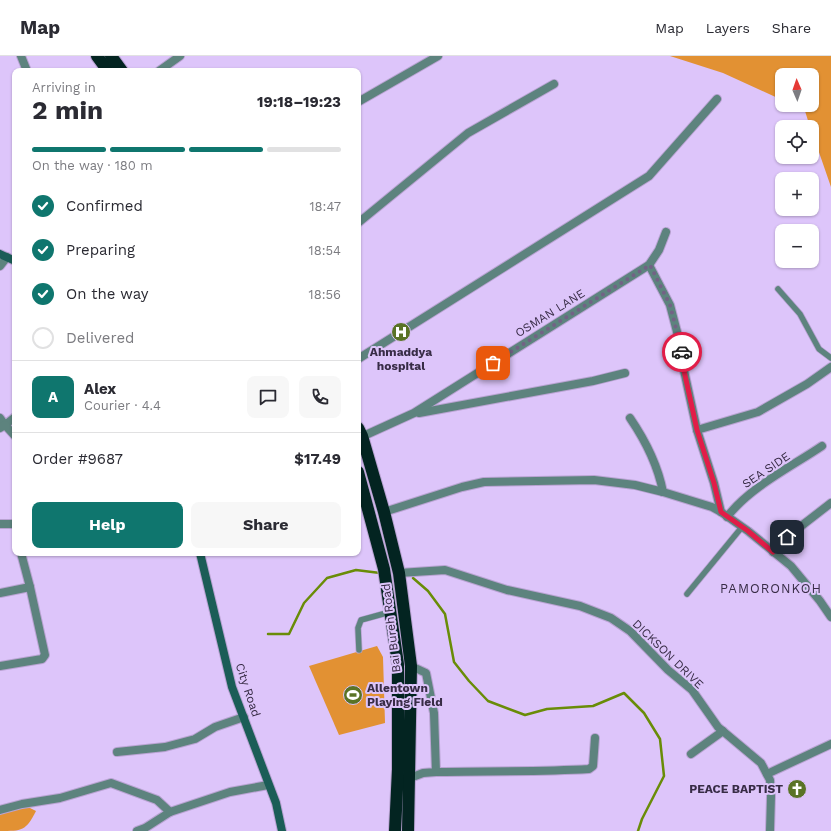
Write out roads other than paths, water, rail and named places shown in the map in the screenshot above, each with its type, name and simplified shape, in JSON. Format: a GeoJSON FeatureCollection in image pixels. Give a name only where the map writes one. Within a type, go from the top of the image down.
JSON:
{"type":"FeatureCollection","features":[{"type":"Feature","properties":{"kind":"highway"},"geometry":{"type":"LineString","coordinates":[[97,56],[106,68]]}},
{"type":"Feature","properties":{"kind":"highway"},"geometry":{"type":"LineString","coordinates":[[111,56],[120,68]]}},
{"type":"Feature","properties":{"kind":"highway","name":"Bai Bureh Road"},"geometry":{"type":"LineString","coordinates":[[361,440],[384,512],[399,573],[411,666],[408,831]]}},
{"type":"Feature","properties":{"kind":"highway","name":"Bai Bureh Road"},"geometry":{"type":"LineString","coordinates":[[361,483],[384,570],[398,664],[398,769],[395,831]]}},
{"type":"Feature","properties":{"kind":"main road","name":"City Road"},"geometry":{"type":"LineString","coordinates":[[201,556],[232,686],[276,803],[282,831]]}},
{"type":"Feature","properties":{"kind":"street"},"geometry":{"type":"LineString","coordinates":[[21,56],[26,68]]}},
{"type":"Feature","properties":{"kind":"street"},"geometry":{"type":"LineString","coordinates":[[163,68],[180,56]]}},
{"type":"Feature","properties":{"kind":"street"},"geometry":{"type":"LineString","coordinates":[[361,100],[438,56]]}},
{"type":"Feature","properties":{"kind":"street"},"geometry":{"type":"LineString","coordinates":[[361,221],[468,133],[554,84]]}},
{"type":"Feature","properties":{"kind":"street"},"geometry":{"type":"LineString","coordinates":[[361,357],[649,176],[717,99]]}},
{"type":"Feature","properties":{"kind":"street","name":"OSMAN LANE"},"geometry":{"type":"LineString","coordinates":[[361,433],[414,414],[650,265],[659,250],[666,232]]}},
{"type":"Feature","properties":{"kind":"street"},"geometry":{"type":"LineString","coordinates":[[0,266],[7,257]]}},
{"type":"Feature","properties":{"kind":"street"},"geometry":{"type":"LineString","coordinates":[[650,265],[670,305],[681,347],[683,366],[697,430],[724,515]]}},
{"type":"Feature","properties":{"kind":"street"},"geometry":{"type":"LineString","coordinates":[[697,430],[758,412],[807,384],[831,368]]}},
{"type":"Feature","properties":{"kind":"street"},"geometry":{"type":"LineString","coordinates":[[414,414],[593,381],[625,373]]}},
{"type":"Feature","properties":{"kind":"street"},"geometry":{"type":"LineString","coordinates":[[630,418],[640,433],[660,476],[663,492]]}},
{"type":"Feature","properties":{"kind":"street"},"geometry":{"type":"LineString","coordinates":[[12,419],[2,424],[12,433]]}},
{"type":"Feature","properties":{"kind":"street","name":"SEA SIDE"},"geometry":{"type":"LineString","coordinates":[[724,515],[758,488],[822,446]]}},
{"type":"Feature","properties":{"kind":"street"},"geometry":{"type":"LineString","coordinates":[[384,512],[462,487],[484,482],[594,480],[635,485],[712,507],[724,515],[791,566],[820,601],[831,617]]}},
{"type":"Feature","properties":{"kind":"street"},"geometry":{"type":"LineString","coordinates":[[773,552],[787,537],[831,503]]}},
{"type":"Feature","properties":{"kind":"street"},"geometry":{"type":"LineString","coordinates":[[0,524],[12,525]]}},
{"type":"Feature","properties":{"kind":"street"},"geometry":{"type":"LineString","coordinates":[[0,666],[42,659],[45,656],[22,556]]}},
{"type":"Feature","properties":{"kind":"street","name":"DICKSON DRIVE"},"geometry":{"type":"LineString","coordinates":[[399,573],[445,570],[507,590],[580,606],[611,618],[630,631],[668,670],[692,690],[718,727],[761,763],[770,780],[770,831]]}},
{"type":"Feature","properties":{"kind":"street"},"geometry":{"type":"LineString","coordinates":[[0,593],[30,587]]}},
{"type":"Feature","properties":{"kind":"street"},"geometry":{"type":"LineString","coordinates":[[411,666],[426,673],[434,713],[436,772]]}},
{"type":"Feature","properties":{"kind":"street"},"geometry":{"type":"LineString","coordinates":[[117,752],[165,747],[195,739],[215,727],[244,717]]}},
{"type":"Feature","properties":{"kind":"street"},"geometry":{"type":"LineString","coordinates":[[691,754],[723,731]]}},
{"type":"Feature","properties":{"kind":"street"},"geometry":{"type":"LineString","coordinates":[[410,778],[423,773],[436,772],[547,772],[589,769],[594,766],[595,738]]}},
{"type":"Feature","properties":{"kind":"street"},"geometry":{"type":"LineString","coordinates":[[767,774],[831,744]]}},
{"type":"Feature","properties":{"kind":"street"},"geometry":{"type":"LineString","coordinates":[[0,810],[22,804],[60,798],[111,783],[157,800],[170,812]]}},
{"type":"Feature","properties":{"kind":"street"},"geometry":{"type":"LineString","coordinates":[[137,831],[145,828],[170,812],[230,792],[268,785]]}},
{"type":"Feature","properties":{"kind":"lane"},"geometry":{"type":"LineString","coordinates":[[778,289],[800,314],[819,348],[831,358]]}},
{"type":"Feature","properties":{"kind":"lane"},"geometry":{"type":"LineString","coordinates":[[687,594],[742,528]]}},
{"type":"Feature","properties":{"kind":"lane"},"geometry":{"type":"LineString","coordinates":[[359,650],[358,628],[362,620],[390,612]]}},
{"type":"Feature","properties":{"kind":"waterway"},"geometry":{"type":"LineString","coordinates":[[268,634],[289,634],[304,603],[327,578],[356,570],[380,573]]}},
{"type":"Feature","properties":{"kind":"waterway"},"geometry":{"type":"LineString","coordinates":[[413,578],[428,591],[445,614],[454,662],[488,701],[525,715],[547,709],[593,706],[624,693],[644,713],[660,739],[664,776],[642,819],[638,831]]}},
{"type":"Feature","properties":{"kind":"place","name":"Ahmaddya hospital"},"geometry":{"type":"Point","coordinates":[401,332]}},
{"type":"Feature","properties":{"kind":"place","name":"Allentown Playing Field"},"geometry":{"type":"Point","coordinates":[353,695]}},
{"type":"Feature","properties":{"kind":"place","name":"PEACE BAPTIST"},"geometry":{"type":"Point","coordinates":[797,789]}},
{"type":"Feature","properties":{"kind":"district","name":"PAMORONKOH"},"geometry":{"type":"Point","coordinates":[771,588]}}]}
